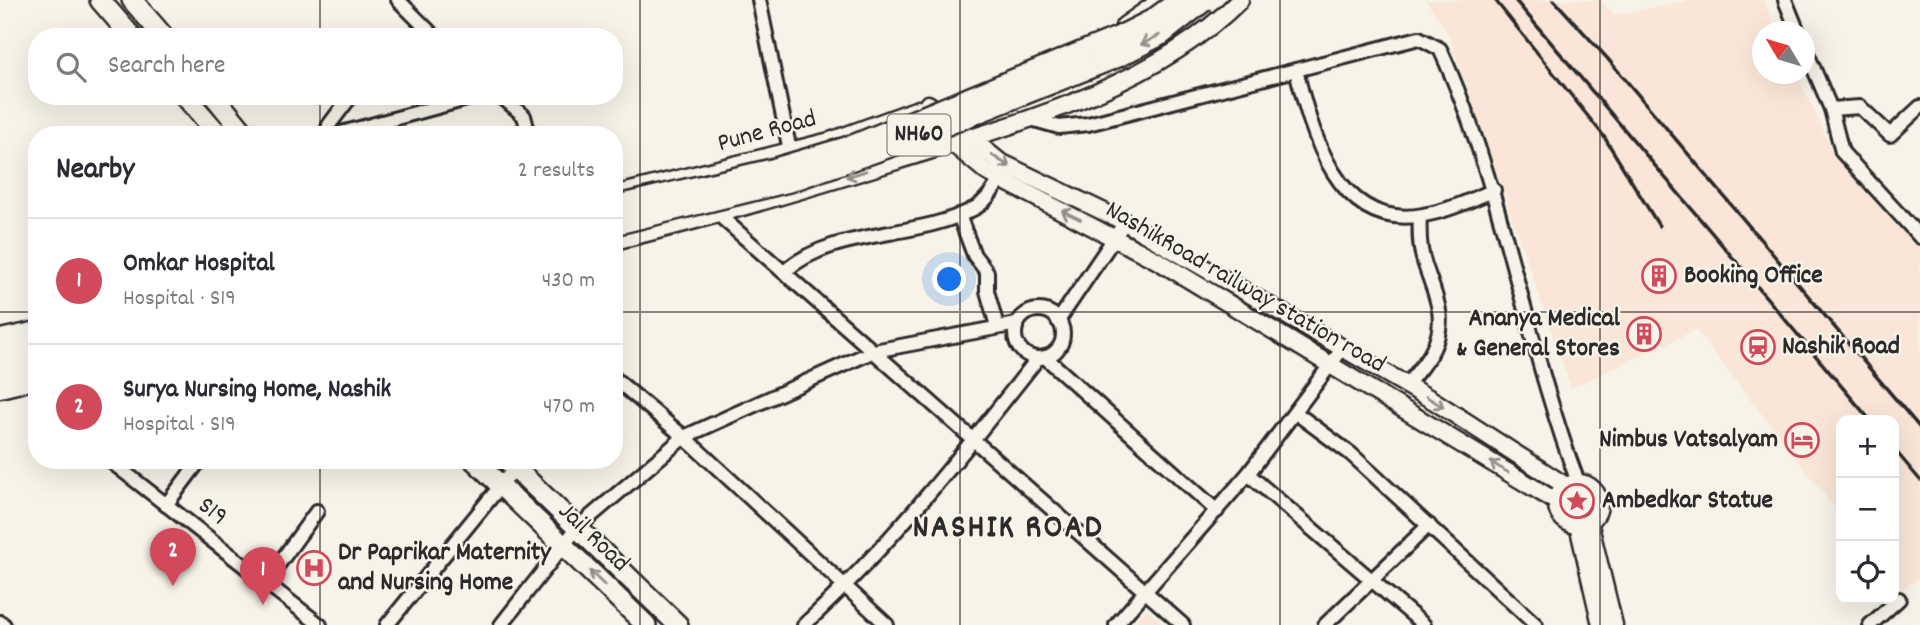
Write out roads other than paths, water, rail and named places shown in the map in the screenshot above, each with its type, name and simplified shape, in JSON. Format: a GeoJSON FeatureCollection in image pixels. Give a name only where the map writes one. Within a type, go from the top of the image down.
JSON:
{"type":"FeatureCollection","features":[{"type":"Feature","properties":{"kind":"highway","name":"NH60"},"geometry":{"type":"LineString","coordinates":[[623,205],[772,170],[853,146],[1120,37],[1152,21],[1181,0]]}},
{"type":"Feature","properties":{"kind":"highway","name":"NH60"},"geometry":{"type":"LineString","coordinates":[[623,222],[789,181],[907,140],[1118,56],[1161,34],[1204,0]]}},
{"type":"Feature","properties":{"kind":"highway"},"geometry":{"type":"LineString","coordinates":[[0,354],[28,347]]}},
{"type":"Feature","properties":{"kind":"highway"},"geometry":{"type":"LineString","coordinates":[[0,373],[28,366]]}},
{"type":"Feature","properties":{"kind":"main road"},"geometry":{"type":"LineString","coordinates":[[100,0],[124,28]]}},
{"type":"Feature","properties":{"kind":"main road"},"geometry":{"type":"LineString","coordinates":[[132,0],[156,28]]}},
{"type":"Feature","properties":{"kind":"main road","name":"Pune Road"},"geometry":{"type":"LineString","coordinates":[[623,193],[830,141],[1016,72],[1125,26],[1161,0]]}},
{"type":"Feature","properties":{"kind":"main road"},"geometry":{"type":"LineString","coordinates":[[623,239],[720,216],[1031,119],[1131,75],[1189,45],[1240,0]]}},
{"type":"Feature","properties":{"kind":"main road"},"geometry":{"type":"LineString","coordinates":[[193,105],[211,126]]}},
{"type":"Feature","properties":{"kind":"main road"},"geometry":{"type":"LineString","coordinates":[[221,105],[239,126]]}},
{"type":"Feature","properties":{"kind":"main road"},"geometry":{"type":"LineString","coordinates":[[921,107],[1012,169],[1125,222],[1572,484],[1590,486],[1598,496],[1599,509],[1583,524]]}},
{"type":"Feature","properties":{"kind":"main road","name":"NashikRoad railway station road"},"geometry":{"type":"LineString","coordinates":[[921,107],[951,144],[1000,180],[1115,237],[1557,502]]}},
{"type":"Feature","properties":{"kind":"main road"},"geometry":{"type":"LineString","coordinates":[[0,338],[28,332]]}},
{"type":"Feature","properties":{"kind":"main road"},"geometry":{"type":"LineString","coordinates":[[0,389],[28,382]]}},
{"type":"Feature","properties":{"kind":"main road","name":"Jail Road"},"geometry":{"type":"LineString","coordinates":[[483,469],[646,625]]}},
{"type":"Feature","properties":{"kind":"main road","name":"Jail Road"},"geometry":{"type":"LineString","coordinates":[[516,469],[678,625]]}},
{"type":"Feature","properties":{"kind":"main road"},"geometry":{"type":"LineString","coordinates":[[1572,484],[1557,502],[1565,520],[1583,524]]}},
{"type":"Feature","properties":{"kind":"main road"},"geometry":{"type":"LineString","coordinates":[[1583,524],[1601,625]]}},
{"type":"Feature","properties":{"kind":"main road"},"geometry":{"type":"LineString","coordinates":[[1583,524],[1614,625]]}},
{"type":"Feature","properties":{"kind":"street"},"geometry":{"type":"LineString","coordinates":[[398,0],[426,28]]}},
{"type":"Feature","properties":{"kind":"street"},"geometry":{"type":"LineString","coordinates":[[759,0],[790,152]]}},
{"type":"Feature","properties":{"kind":"street"},"geometry":{"type":"LineString","coordinates":[[1785,0],[1794,21]]}},
{"type":"Feature","properties":{"kind":"street"},"geometry":{"type":"LineString","coordinates":[[1031,119],[1059,128],[1088,124],[1419,38],[1440,49],[1494,190],[1572,484]]}},
{"type":"Feature","properties":{"kind":"street"},"geometry":{"type":"LineString","coordinates":[[1296,70],[1308,120],[1338,182],[1353,197],[1374,209],[1393,215],[1420,216],[1452,208],[1494,190]]}},
{"type":"Feature","properties":{"kind":"street"},"geometry":{"type":"LineString","coordinates":[[1815,71],[1831,108],[1842,152],[1920,237]]}},
{"type":"Feature","properties":{"kind":"street"},"geometry":{"type":"LineString","coordinates":[[329,126],[344,105]]}},
{"type":"Feature","properties":{"kind":"street"},"geometry":{"type":"LineString","coordinates":[[367,126],[445,105]]}},
{"type":"Feature","properties":{"kind":"street"},"geometry":{"type":"LineString","coordinates":[[511,105],[524,116],[526,126]]}},
{"type":"Feature","properties":{"kind":"street"},"geometry":{"type":"LineString","coordinates":[[1831,108],[1860,107],[1889,135],[1920,107]]}},
{"type":"Feature","properties":{"kind":"street"},"geometry":{"type":"LineString","coordinates":[[784,272],[813,252],[959,215],[984,202],[1000,180]]}},
{"type":"Feature","properties":{"kind":"street"},"geometry":{"type":"LineString","coordinates":[[959,215],[974,255],[987,272],[986,291],[998,326]]}},
{"type":"Feature","properties":{"kind":"street"},"geometry":{"type":"LineString","coordinates":[[720,216],[1183,625]]}},
{"type":"Feature","properties":{"kind":"street"},"geometry":{"type":"LineString","coordinates":[[1407,385],[1433,349],[1441,314],[1439,298],[1424,263],[1419,238],[1420,216]]}},
{"type":"Feature","properties":{"kind":"street"},"geometry":{"type":"LineString","coordinates":[[1058,321],[1125,222]]}},
{"type":"Feature","properties":{"kind":"street"},"geometry":{"type":"LineString","coordinates":[[501,625],[577,528],[684,437],[874,351],[1017,324],[1033,311],[1048,312],[1058,321],[1063,335],[1061,343],[1042,358],[846,587],[804,625]]}},
{"type":"Feature","properties":{"kind":"street"},"geometry":{"type":"LineString","coordinates":[[1017,324],[1015,332],[1018,347],[1023,353],[1042,358],[1217,511]]}},
{"type":"Feature","properties":{"kind":"street"},"geometry":{"type":"LineString","coordinates":[[1116,625],[1248,474],[1343,348]]}},
{"type":"Feature","properties":{"kind":"street"},"geometry":{"type":"LineString","coordinates":[[623,386],[684,437],[887,625]]}},
{"type":"Feature","properties":{"kind":"street"},"geometry":{"type":"LineString","coordinates":[[1296,413],[1350,453],[1536,625]]}},
{"type":"Feature","properties":{"kind":"street","name":"S19"},"geometry":{"type":"LineString","coordinates":[[120,469],[320,625]]}},
{"type":"Feature","properties":{"kind":"street"},"geometry":{"type":"LineString","coordinates":[[166,505],[193,469]]}},
{"type":"Feature","properties":{"kind":"street"},"geometry":{"type":"LineString","coordinates":[[387,625],[500,486],[508,469]]}},
{"type":"Feature","properties":{"kind":"street"},"geometry":{"type":"LineString","coordinates":[[1248,474],[1424,625]]}},
{"type":"Feature","properties":{"kind":"street"},"geometry":{"type":"LineString","coordinates":[[265,583],[317,511]]}},
{"type":"Feature","properties":{"kind":"street"},"geometry":{"type":"LineString","coordinates":[[1325,625],[1429,525]]}},
{"type":"Feature","properties":{"kind":"street"},"geometry":{"type":"LineString","coordinates":[[1870,625],[1893,604]]}},
{"type":"Feature","properties":{"kind":"railway"},"geometry":{"type":"LineString","coordinates":[[1495,0],[1603,135],[1659,226]]}},
{"type":"Feature","properties":{"kind":"railway"},"geometry":{"type":"LineString","coordinates":[[1515,0],[1866,415]]}},
{"type":"Feature","properties":{"kind":"railway"},"geometry":{"type":"LineString","coordinates":[[1554,0],[1607,58],[1920,428]]}},
{"type":"Feature","properties":{"kind":"railway"},"geometry":{"type":"LineString","coordinates":[[1899,455],[1920,480]]}},
{"type":"Feature","properties":{"kind":"place","name":"Booking Office"},"geometry":{"type":"Point","coordinates":[1659,276]}},
{"type":"Feature","properties":{"kind":"place","name":"Ananya Medical & General Stores"},"geometry":{"type":"Point","coordinates":[1644,334]}},
{"type":"Feature","properties":{"kind":"place","name":"Nashik Road"},"geometry":{"type":"Point","coordinates":[1758,347]}},
{"type":"Feature","properties":{"kind":"place","name":"Nimbus Vatsalyam"},"geometry":{"type":"Point","coordinates":[1802,440]}},
{"type":"Feature","properties":{"kind":"place","name":"Ambedkar Statue"},"geometry":{"type":"Point","coordinates":[1577,501]}},
{"type":"Feature","properties":{"kind":"place","name":"Dr Paprikar Maternity and Nursing Home"},"geometry":{"type":"Point","coordinates":[314,568]}},
{"type":"Feature","properties":{"kind":"place","name":"Surya Nursing Home, Nashik"},"geometry":{"type":"Point","coordinates":[173,586]}},
{"type":"Feature","properties":{"kind":"place","name":"Omkar Hospital"},"geometry":{"type":"Point","coordinates":[263,605]}},
{"type":"Feature","properties":{"kind":"district","name":"NASHIK ROAD"},"geometry":{"type":"Point","coordinates":[1008,529]}}]}
